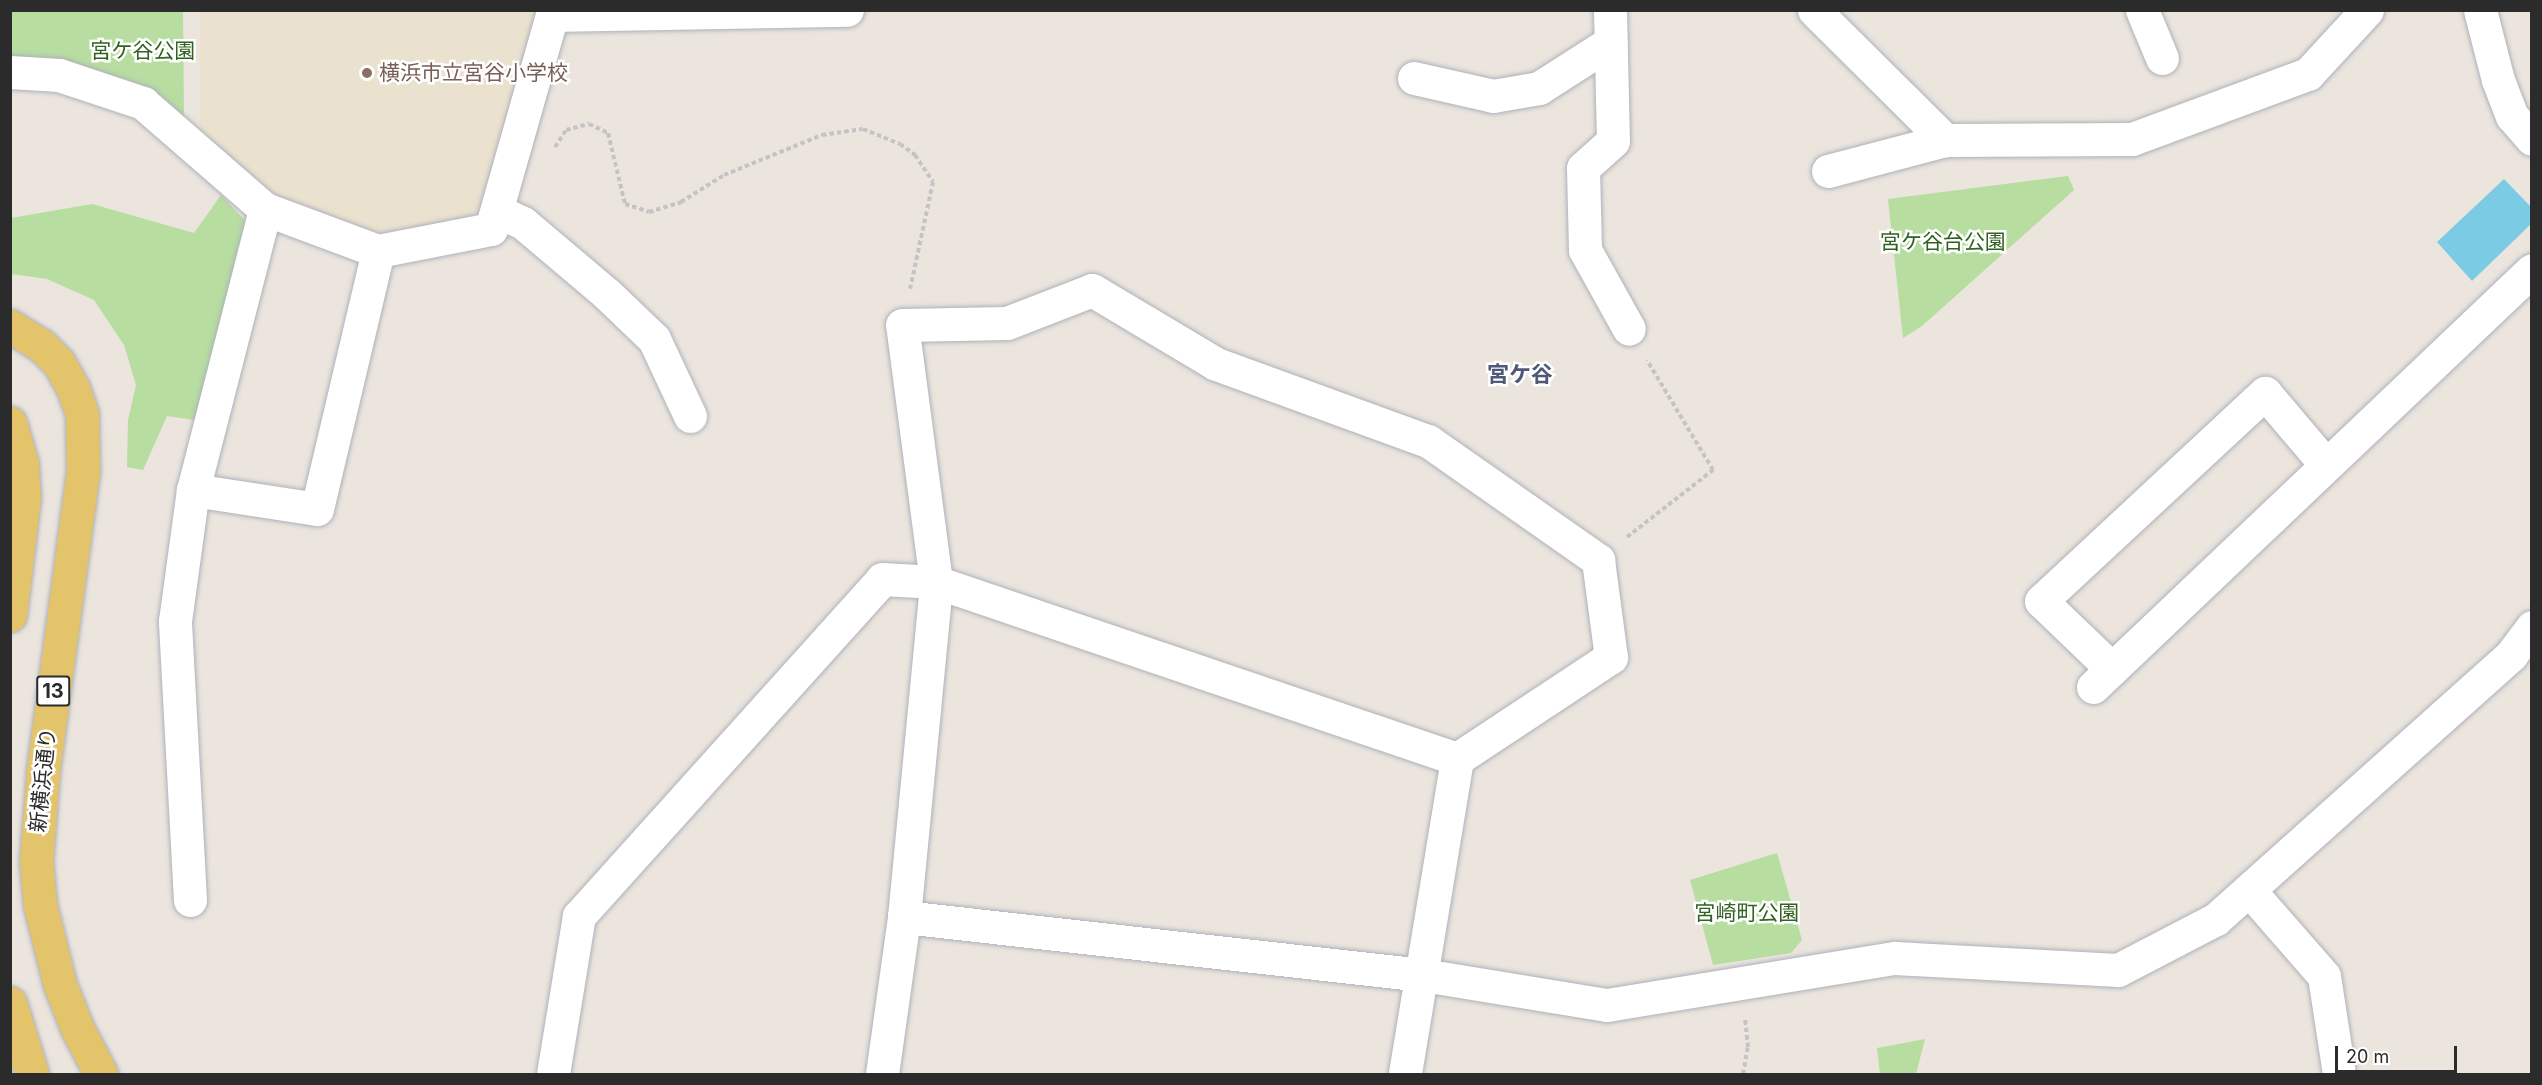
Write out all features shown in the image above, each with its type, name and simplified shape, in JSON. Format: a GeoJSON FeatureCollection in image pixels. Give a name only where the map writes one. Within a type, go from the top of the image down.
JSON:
{"type":"FeatureCollection","features":[{"type":"Feature","properties":{"kind":"main road","name":"新横浜通り"},"geometry":{"type":"LineString","coordinates":[[10,326],[41,345],[58,363],[73,388],[81,414],[83,471],[43,771],[36,861],[40,905],[60,985],[77,1028],[101,1074]]}},
{"type":"Feature","properties":{"kind":"main road"},"geometry":{"type":"LineString","coordinates":[[10,423],[17,439],[22,464],[24,497],[10,615]]}},
{"type":"Feature","properties":{"kind":"main road"},"geometry":{"type":"LineString","coordinates":[[10,1003],[32,1074]]}},
{"type":"Feature","properties":{"kind":"street"},"geometry":{"type":"LineString","coordinates":[[509,215],[552,15],[847,10]]}},
{"type":"Feature","properties":{"kind":"street"},"geometry":{"type":"LineString","coordinates":[[1814,10],[1945,140]]}},
{"type":"Feature","properties":{"kind":"street"},"geometry":{"type":"LineString","coordinates":[[2142,10],[2162,58]]}},
{"type":"Feature","properties":{"kind":"street"},"geometry":{"type":"LineString","coordinates":[[1828,171],[1945,140],[2132,139],[2308,75],[2367,10]]}},
{"type":"Feature","properties":{"kind":"street"},"geometry":{"type":"LineString","coordinates":[[2480,10],[2498,80],[2512,116],[2532,139]]}},
{"type":"Feature","properties":{"kind":"street"},"geometry":{"type":"LineString","coordinates":[[1414,78],[1493,96],[1539,88],[1611,26]]}},
{"type":"Feature","properties":{"kind":"street"},"geometry":{"type":"LineString","coordinates":[[1611,26],[1613,141],[1583,168],[1585,250],[1629,329]]}},
{"type":"Feature","properties":{"kind":"street"},"geometry":{"type":"LineString","coordinates":[[10,72],[59,75],[143,103],[265,209],[378,251],[509,215],[607,294],[654,339],[690,416]]}},
{"type":"Feature","properties":{"kind":"street"},"geometry":{"type":"LineString","coordinates":[[190,900],[175,621],[193,490],[265,209]]}},
{"type":"Feature","properties":{"kind":"street"},"geometry":{"type":"LineString","coordinates":[[193,490],[316,509],[378,251]]}},
{"type":"Feature","properties":{"kind":"street"},"geometry":{"type":"LineString","coordinates":[[2326,465],[2265,393],[2041,602],[2102,678],[2532,270]]}},
{"type":"Feature","properties":{"kind":"street"},"geometry":{"type":"LineString","coordinates":[[882,1074],[904,917],[936,582],[902,325],[1007,323],[1092,290],[1216,364],[1428,441],[1598,560],[1611,657],[1457,759],[1405,1074]]}},
{"type":"Feature","properties":{"kind":"street"},"geometry":{"type":"LineString","coordinates":[[553,1074],[579,916],[882,579],[936,582],[1457,759]]}},
{"type":"Feature","properties":{"kind":"street"},"geometry":{"type":"LineString","coordinates":[[904,917],[1423,975],[1608,1005],[1743,993],[1896,958],[2118,969],[2216,919],[2521,662],[2532,627]]}},
{"type":"Feature","properties":{"kind":"street"},"geometry":{"type":"LineString","coordinates":[[2249,890],[2324,976],[2339,1074]]}},
{"type":"Feature","properties":{"kind":"path"},"geometry":{"type":"LineString","coordinates":[[554,150],[566,130],[589,124],[609,133],[625,204],[649,212],[681,202],[724,176],[822,135],[863,129],[900,144],[915,155],[933,182],[902,325]]}},
{"type":"Feature","properties":{"kind":"path"},"geometry":{"type":"LineString","coordinates":[[1598,560],[1713,470],[1629,329]]}},
{"type":"Feature","properties":{"kind":"path"},"geometry":{"type":"LineString","coordinates":[[1743,993],[1748,1047],[1743,1074]]}},
{"type":"Feature","properties":{"kind":"shaded area","name":"横浜市立宮谷小学校"},"geometry":{"type":"Polygon","coordinates":[[[200,11],[552,11],[491,221],[404,244],[288,208],[200,136],[200,11]]]}},
{"type":"Feature","properties":{"kind":"green space","name":"宮ケ谷公園"},"geometry":{"type":"Polygon","coordinates":[[[10,11],[183,11],[184,118],[11,65],[10,11]]]}},
{"type":"Feature","properties":{"kind":"green space","name":"宮ケ谷台公園"},"geometry":{"type":"Polygon","coordinates":[[[2068,176],[2074,190],[1922,326],[1903,338],[1888,199],[2068,176]]]}},
{"type":"Feature","properties":{"kind":"green space"},"geometry":{"type":"Polygon","coordinates":[[[221,195],[251,227],[201,421],[167,416],[143,470],[127,467],[128,420],[136,385],[124,345],[94,300],[47,279],[11,274],[11,218],[92,204],[194,233],[221,195]]]}},
{"type":"Feature","properties":{"kind":"green space","name":"宮崎町公園"},"geometry":{"type":"Polygon","coordinates":[[[1777,853],[1802,940],[1791,953],[1713,965],[1690,880],[1777,853]]]}},
{"type":"Feature","properties":{"kind":"green space"},"geometry":{"type":"Polygon","coordinates":[[[1925,1039],[1916,1074],[1880,1074],[1877,1048],[1925,1039]]]}},
{"type":"Feature","properties":{"kind":"water"},"geometry":{"type":"Polygon","coordinates":[[[2504,179],[2531,207],[2531,224],[2472,281],[2437,242],[2504,179]]]}},
{"type":"Feature","properties":{"kind":"place","name":"横浜市立宮谷小学校"},"geometry":{"type":"Point","coordinates":[367,73]}},
{"type":"Feature","properties":{"kind":"district","name":"宮ケ谷"},"geometry":{"type":"Point","coordinates":[1520,375]}}]}
